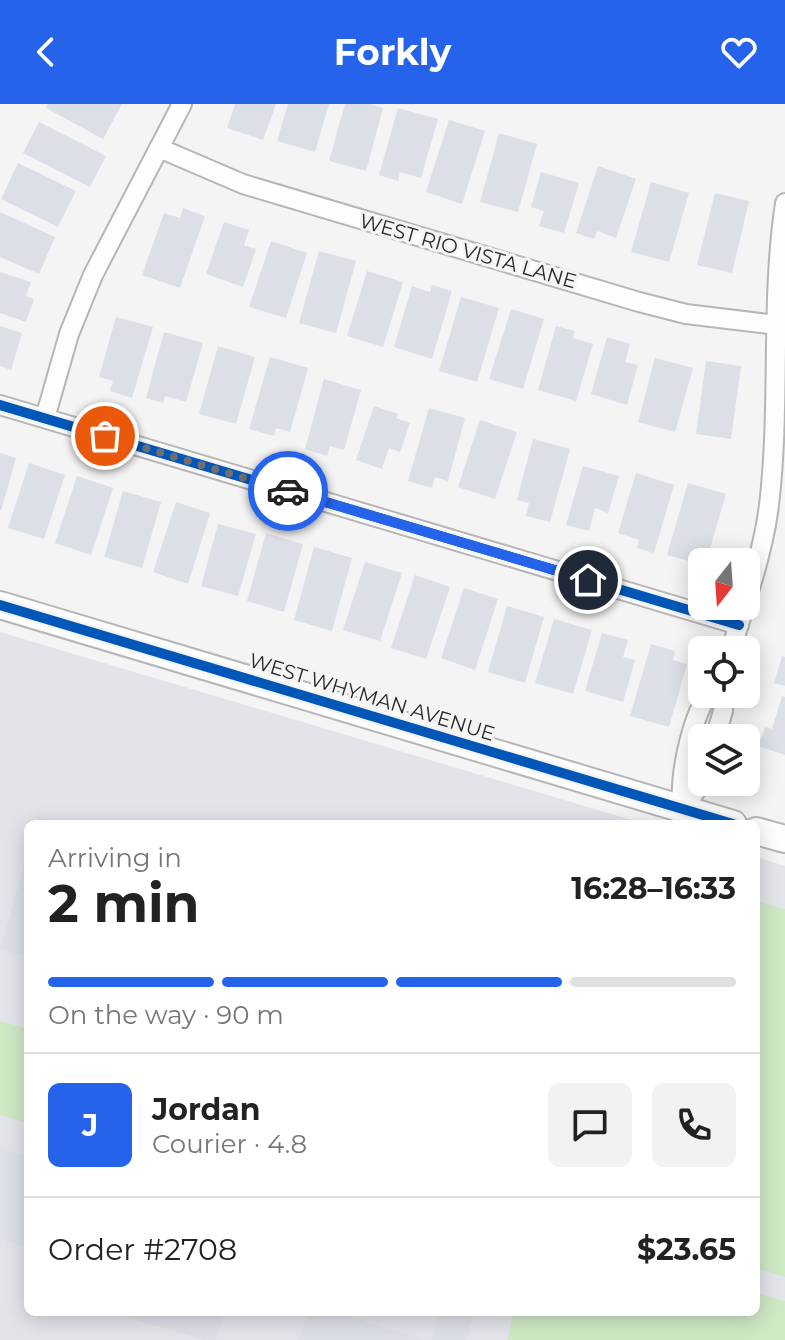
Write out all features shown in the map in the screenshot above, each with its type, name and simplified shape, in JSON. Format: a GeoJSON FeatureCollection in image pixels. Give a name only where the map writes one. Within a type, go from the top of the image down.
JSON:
{"type":"FeatureCollection","features":[{"type":"Feature","properties":{"kind":"street"},"geometry":{"type":"LineString","coordinates":[[45,418],[69,334],[86,289],[182,104]]}},
{"type":"Feature","properties":{"kind":"street","name":"WEST RIO VISTA LANE"},"geometry":{"type":"LineString","coordinates":[[159,148],[258,189],[651,305],[686,314],[781,325]]}},
{"type":"Feature","properties":{"kind":"street"},"geometry":{"type":"LineString","coordinates":[[760,551],[769,506],[773,458],[781,325],[777,277],[785,203]]}},
{"type":"Feature","properties":{"kind":"street"},"geometry":{"type":"LineString","coordinates":[[0,405],[739,625]]}},
{"type":"Feature","properties":{"kind":"street","name":"WEST WHYMAN AVENUE"},"geometry":{"type":"LineString","coordinates":[[0,605],[720,820]]}},
{"type":"Feature","properties":{"kind":"street"},"geometry":{"type":"LineString","coordinates":[[735,636],[740,620]]}},
{"type":"Feature","properties":{"kind":"street"},"geometry":{"type":"LineString","coordinates":[[683,809],[682,773],[700,708]]}},
{"type":"Feature","properties":{"kind":"street"},"geometry":{"type":"LineString","coordinates":[[683,809],[692,796]]}},
{"type":"Feature","properties":{"kind":"street"},"geometry":{"type":"LineString","coordinates":[[760,832],[785,839]]}},
{"type":"Feature","properties":{"kind":"shaded area"},"geometry":{"type":"Polygon","coordinates":[[[0,632],[632,820],[24,820],[24,1316],[760,1316],[760,858],[785,866],[785,1340],[0,1340],[0,632]]]}},
{"type":"Feature","properties":{"kind":"green space"},"geometry":{"type":"Polygon","coordinates":[[[760,902],[785,909],[785,1277],[760,1269],[760,902]]]}},
{"type":"Feature","properties":{"kind":"green space"},"geometry":{"type":"Polygon","coordinates":[[[0,1021],[24,1028],[24,1122],[0,1115],[0,1021]]]}},
{"type":"Feature","properties":{"kind":"green space"},"geometry":{"type":"Polygon","coordinates":[[[760,1294],[785,1301],[785,1340],[507,1340],[513,1316],[760,1316],[760,1294]]]}},
{"type":"Feature","properties":{"kind":"building"},"geometry":{"type":"Polygon","coordinates":[[[48,104],[122,104],[103,139],[46,108],[48,104]]]}},
{"type":"Feature","properties":{"kind":"building"},"geometry":{"type":"Polygon","coordinates":[[[235,104],[276,104],[263,140],[227,128],[235,104]]]}},
{"type":"Feature","properties":{"kind":"building"},"geometry":{"type":"Polygon","coordinates":[[[288,104],[329,104],[315,152],[277,141],[288,104]]]}},
{"type":"Feature","properties":{"kind":"building"},"geometry":{"type":"Polygon","coordinates":[[[345,104],[370,104],[383,108],[366,171],[329,161],[345,104]]]}},
{"type":"Feature","properties":{"kind":"building"},"geometry":{"type":"Polygon","coordinates":[[[398,108],[438,119],[421,178],[400,172],[398,181],[379,175],[398,108]]]}},
{"type":"Feature","properties":{"kind":"building"},"geometry":{"type":"Polygon","coordinates":[[[449,120],[485,131],[462,204],[426,192],[449,120]]]}},
{"type":"Feature","properties":{"kind":"building"},"geometry":{"type":"Polygon","coordinates":[[[39,122],[106,156],[90,187],[23,153],[39,122]]]}},
{"type":"Feature","properties":{"kind":"building"},"geometry":{"type":"Polygon","coordinates":[[[499,133],[537,144],[518,212],[480,202],[499,133]]]}},
{"type":"Feature","properties":{"kind":"building"},"geometry":{"type":"Polygon","coordinates":[[[18,163],[76,191],[58,227],[1,199],[18,163]]]}},
{"type":"Feature","properties":{"kind":"building"},"geometry":{"type":"Polygon","coordinates":[[[598,166],[636,179],[616,238],[597,231],[594,239],[576,233],[598,166]]]}},
{"type":"Feature","properties":{"kind":"building"},"geometry":{"type":"Polygon","coordinates":[[[541,172],[579,183],[564,233],[539,226],[544,211],[531,207],[541,172]]]}},
{"type":"Feature","properties":{"kind":"building"},"geometry":{"type":"Polygon","coordinates":[[[651,182],[689,193],[669,262],[631,252],[651,182]]]}},
{"type":"Feature","properties":{"kind":"building"},"geometry":{"type":"Polygon","coordinates":[[[715,193],[749,201],[732,273],[697,265],[715,193]]]}},
{"type":"Feature","properties":{"kind":"building"},"geometry":{"type":"Polygon","coordinates":[[[183,208],[205,216],[180,288],[142,275],[164,213],[180,218],[183,208]]]}},
{"type":"Feature","properties":{"kind":"building"},"geometry":{"type":"Polygon","coordinates":[[[0,212],[55,237],[39,274],[0,257],[0,212]]]}},
{"type":"Feature","properties":{"kind":"building"},"geometry":{"type":"Polygon","coordinates":[[[224,222],[249,230],[244,245],[256,249],[243,287],[206,274],[224,222]]]}},
{"type":"Feature","properties":{"kind":"building"},"geometry":{"type":"Polygon","coordinates":[[[271,241],[307,253],[286,318],[249,307],[271,241]]]}},
{"type":"Feature","properties":{"kind":"building"},"geometry":{"type":"Polygon","coordinates":[[[319,251],[356,261],[336,333],[299,323],[319,251]]]}},
{"type":"Feature","properties":{"kind":"building"},"geometry":{"type":"Polygon","coordinates":[[[367,271],[403,282],[383,347],[347,336],[367,271]]]}},
{"type":"Feature","properties":{"kind":"building"},"geometry":{"type":"Polygon","coordinates":[[[0,272],[31,282],[26,296],[34,299],[26,322],[0,313],[0,272]]]}},
{"type":"Feature","properties":{"kind":"building"},"geometry":{"type":"Polygon","coordinates":[[[432,285],[452,291],[432,359],[394,347],[412,286],[430,292],[432,285]]]}},
{"type":"Feature","properties":{"kind":"building"},"geometry":{"type":"Polygon","coordinates":[[[461,297],[499,308],[477,382],[439,371],[461,297]]]}},
{"type":"Feature","properties":{"kind":"building"},"geometry":{"type":"Polygon","coordinates":[[[511,309],[544,319],[523,389],[489,379],[511,309]]]}},
{"type":"Feature","properties":{"kind":"building"},"geometry":{"type":"Polygon","coordinates":[[[116,317],[153,327],[132,398],[110,391],[113,381],[99,377],[116,317]]]}},
{"type":"Feature","properties":{"kind":"building"},"geometry":{"type":"Polygon","coordinates":[[[0,326],[22,333],[11,370],[0,366],[0,326]]]}},
{"type":"Feature","properties":{"kind":"building"},"geometry":{"type":"Polygon","coordinates":[[[556,326],[575,331],[573,338],[593,344],[576,401],[538,390],[556,326]]]}},
{"type":"Feature","properties":{"kind":"building"},"geometry":{"type":"Polygon","coordinates":[[[164,332],[203,343],[186,402],[165,396],[163,403],[146,398],[164,332]]]}},
{"type":"Feature","properties":{"kind":"building"},"geometry":{"type":"Polygon","coordinates":[[[607,337],[630,344],[625,362],[638,365],[627,405],[591,394],[607,337]]]}},
{"type":"Feature","properties":{"kind":"building"},"geometry":{"type":"Polygon","coordinates":[[[218,346],[255,357],[236,424],[199,414],[218,346]]]}},
{"type":"Feature","properties":{"kind":"building"},"geometry":{"type":"Polygon","coordinates":[[[270,357],[308,368],[290,432],[276,428],[274,436],[249,429],[270,357]]]}},
{"type":"Feature","properties":{"kind":"building"},"geometry":{"type":"Polygon","coordinates":[[[655,358],[693,368],[675,432],[638,422],[655,358]]]}},
{"type":"Feature","properties":{"kind":"building"},"geometry":{"type":"Polygon","coordinates":[[[706,361],[741,366],[731,439],[696,434],[706,361]]]}},
{"type":"Feature","properties":{"kind":"building"},"geometry":{"type":"Polygon","coordinates":[[[324,379],[361,390],[344,450],[330,446],[327,456],[305,449],[324,379]]]}},
{"type":"Feature","properties":{"kind":"building"},"geometry":{"type":"Polygon","coordinates":[[[374,406],[398,414],[396,418],[410,423],[400,452],[389,448],[382,469],[356,460],[374,406]]]}},
{"type":"Feature","properties":{"kind":"building"},"geometry":{"type":"Polygon","coordinates":[[[429,408],[465,418],[448,481],[435,477],[432,488],[408,481],[429,408]]]}},
{"type":"Feature","properties":{"kind":"building"},"geometry":{"type":"Polygon","coordinates":[[[480,420],[517,432],[495,499],[458,487],[480,420]]]}},
{"type":"Feature","properties":{"kind":"building"},"geometry":{"type":"Polygon","coordinates":[[[533,439],[570,449],[550,522],[526,516],[529,503],[517,500],[533,439]]]}},
{"type":"Feature","properties":{"kind":"building"},"geometry":{"type":"Polygon","coordinates":[[[0,453],[16,458],[1,511],[0,510],[0,453]]]}},
{"type":"Feature","properties":{"kind":"building"},"geometry":{"type":"Polygon","coordinates":[[[29,463],[65,475],[44,539],[8,528],[29,463]]]}},
{"type":"Feature","properties":{"kind":"building"},"geometry":{"type":"Polygon","coordinates":[[[583,466],[619,476],[608,513],[595,508],[589,531],[566,525],[583,466]]]}},
{"type":"Feature","properties":{"kind":"building"},"geometry":{"type":"Polygon","coordinates":[[[636,473],[674,485],[654,553],[637,548],[639,540],[618,533],[636,473]]]}},
{"type":"Feature","properties":{"kind":"building"},"geometry":{"type":"Polygon","coordinates":[[[77,476],[113,488],[91,555],[55,543],[77,476]]]}},
{"type":"Feature","properties":{"kind":"building"},"geometry":{"type":"Polygon","coordinates":[[[688,483],[726,494],[710,548],[688,548],[688,561],[667,555],[688,483]]]}},
{"type":"Feature","properties":{"kind":"building"},"geometry":{"type":"Polygon","coordinates":[[[123,491],[161,502],[142,568],[104,557],[123,491]]]}},
{"type":"Feature","properties":{"kind":"building"},"geometry":{"type":"Polygon","coordinates":[[[176,502],[210,513],[188,584],[153,572],[176,502]]]}},
{"type":"Feature","properties":{"kind":"building"},"geometry":{"type":"Polygon","coordinates":[[[218,524],[256,534],[238,596],[201,586],[218,524]]]}},
{"type":"Feature","properties":{"kind":"building"},"geometry":{"type":"Polygon","coordinates":[[[266,533],[303,544],[284,612],[247,601],[266,533]]]}},
{"type":"Feature","properties":{"kind":"building"},"geometry":{"type":"Polygon","coordinates":[[[314,547],[352,558],[332,631],[294,620],[314,547]]]}},
{"type":"Feature","properties":{"kind":"building"},"geometry":{"type":"Polygon","coordinates":[[[365,562],[402,573],[380,641],[343,630],[365,562]]]}},
{"type":"Feature","properties":{"kind":"building"},"geometry":{"type":"Polygon","coordinates":[[[415,575],[450,587],[426,659],[391,648],[415,575]]]}},
{"type":"Feature","properties":{"kind":"building"},"geometry":{"type":"Polygon","coordinates":[[[464,588],[498,599],[475,670],[441,658],[464,588]]]}},
{"type":"Feature","properties":{"kind":"building"},"geometry":{"type":"Polygon","coordinates":[[[507,606],[544,617],[525,683],[488,672],[507,606]]]}},
{"type":"Feature","properties":{"kind":"building"},"geometry":{"type":"Polygon","coordinates":[[[554,619],[592,630],[573,694],[535,683],[554,619]]]}},
{"type":"Feature","properties":{"kind":"building"},"geometry":{"type":"Polygon","coordinates":[[[602,633],[628,640],[623,657],[635,660],[623,702],[585,691],[602,633]]]}},
{"type":"Feature","properties":{"kind":"building"},"geometry":{"type":"Polygon","coordinates":[[[651,644],[675,651],[673,660],[687,664],[669,727],[630,716],[651,644]]]}},
{"type":"Feature","properties":{"kind":"building"},"geometry":{"type":"Polygon","coordinates":[[[782,656],[785,657],[785,686],[774,683],[782,656]]]}},
{"type":"Feature","properties":{"kind":"building"},"geometry":{"type":"Polygon","coordinates":[[[782,696],[785,697],[785,755],[760,747],[765,727],[772,729],[782,696]]]}},
{"type":"Feature","properties":{"kind":"building"},"geometry":{"type":"Polygon","coordinates":[[[24,866],[24,956],[0,949],[24,866]]]}},
{"type":"Feature","properties":{"kind":"building"},"geometry":{"type":"Polygon","coordinates":[[[0,1148],[24,1156],[24,1247],[0,1239],[0,1148]]]}},
{"type":"Feature","properties":{"kind":"building"},"geometry":{"type":"Polygon","coordinates":[[[123,1316],[223,1316],[216,1340],[204,1340],[123,1316]]]}},
{"type":"Feature","properties":{"kind":"building"},"geometry":{"type":"Polygon","coordinates":[[[307,1316],[347,1316],[426,1340],[299,1340],[307,1316]]]}},
{"type":"Feature","properties":{"kind":"building"},"geometry":{"type":"Polygon","coordinates":[[[439,1316],[474,1316],[466,1340],[432,1340],[439,1316]]]}},
{"type":"Feature","properties":{"kind":"cycle path"},"geometry":{"type":"LineString","coordinates":[[0,405],[739,625]]}},
{"type":"Feature","properties":{"kind":"cycle path"},"geometry":{"type":"LineString","coordinates":[[0,605],[720,820]]}},
{"type":"Feature","properties":{"kind":"way so far"},"geometry":{"type":"LineString","coordinates":[[105,436],[288,491]]}},
{"type":"Feature","properties":{"kind":"route"},"geometry":{"type":"LineString","coordinates":[[288,491],[588,580]]}}]}
